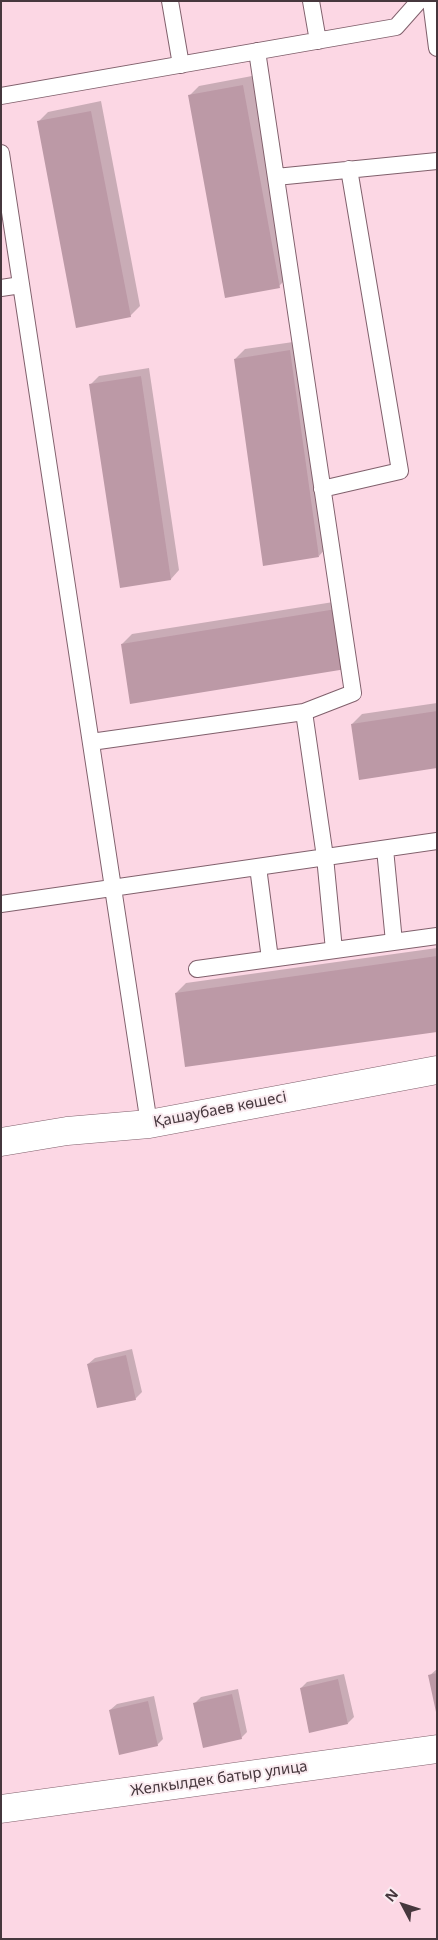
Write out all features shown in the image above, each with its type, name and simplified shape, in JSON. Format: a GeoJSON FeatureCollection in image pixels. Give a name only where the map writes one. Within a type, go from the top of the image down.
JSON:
{"type":"FeatureCollection","features":[{"type":"Feature","properties":{"kind":"street","name":"Қашаубаев көшесі"},"geometry":{"type":"LineString","coordinates":[[1,1142],[67,1131],[150,1124],[437,1070]]}},
{"type":"Feature","properties":{"kind":"street","name":"Желкылдек батыр улица"},"geometry":{"type":"LineString","coordinates":[[1,1809],[437,1749]]}},
{"type":"Feature","properties":{"kind":"lane"},"geometry":{"type":"LineString","coordinates":[[170,1],[181,65]]}},
{"type":"Feature","properties":{"kind":"lane"},"geometry":{"type":"LineString","coordinates":[[311,1],[318,40]]}},
{"type":"Feature","properties":{"kind":"lane"},"geometry":{"type":"LineString","coordinates":[[1,96],[396,27],[419,1]]}},
{"type":"Feature","properties":{"kind":"lane"},"geometry":{"type":"LineString","coordinates":[[431,1],[437,48]]}},
{"type":"Feature","properties":{"kind":"lane"},"geometry":{"type":"LineString","coordinates":[[91,742],[304,712],[353,693],[257,51]]}},
{"type":"Feature","properties":{"kind":"lane"},"geometry":{"type":"LineString","coordinates":[[1,153],[150,1124]]}},
{"type":"Feature","properties":{"kind":"lane"},"geometry":{"type":"LineString","coordinates":[[276,178],[437,161]]}},
{"type":"Feature","properties":{"kind":"lane"},"geometry":{"type":"LineString","coordinates":[[322,489],[400,471],[349,169]]}},
{"type":"Feature","properties":{"kind":"lane"},"geometry":{"type":"LineString","coordinates":[[1,288],[21,285]]}},
{"type":"Feature","properties":{"kind":"lane"},"geometry":{"type":"LineString","coordinates":[[304,712],[325,857],[334,950]]}},
{"type":"Feature","properties":{"kind":"lane"},"geometry":{"type":"LineString","coordinates":[[1,904],[437,841]]}},
{"type":"Feature","properties":{"kind":"lane"},"geometry":{"type":"LineString","coordinates":[[385,849],[394,942]]}},
{"type":"Feature","properties":{"kind":"lane"},"geometry":{"type":"LineString","coordinates":[[258,867],[270,959]]}},
{"type":"Feature","properties":{"kind":"lane"},"geometry":{"type":"LineString","coordinates":[[196,969],[437,936]]}},
{"type":"Feature","properties":{"kind":"building"},"geometry":{"type":"Polygon","coordinates":[[[243,85],[280,288],[225,298],[188,95],[243,85]]]}},
{"type":"Feature","properties":{"kind":"building"},"geometry":{"type":"Polygon","coordinates":[[[91,111],[131,317],[76,328],[37,121],[91,111]]]}},
{"type":"Feature","properties":{"kind":"building"},"geometry":{"type":"Polygon","coordinates":[[[290,350],[319,557],[263,566],[234,359],[290,350]]]}},
{"type":"Feature","properties":{"kind":"building"},"geometry":{"type":"Polygon","coordinates":[[[141,376],[171,580],[120,588],[89,384],[141,376]]]}},
{"type":"Feature","properties":{"kind":"building"},"geometry":{"type":"Polygon","coordinates":[[[336,609],[346,669],[130,704],[121,644],[336,609]]]}},
{"type":"Feature","properties":{"kind":"building"},"geometry":{"type":"Polygon","coordinates":[[[437,711],[437,768],[359,780],[351,724],[437,711]]]}},
{"type":"Feature","properties":{"kind":"building"},"geometry":{"type":"Polygon","coordinates":[[[437,956],[437,1032],[185,1067],[175,993],[437,956]]]}},
{"type":"Feature","properties":{"kind":"building"},"geometry":{"type":"Polygon","coordinates":[[[126,1355],[136,1400],[97,1408],[87,1364],[126,1355]]]}},
{"type":"Feature","properties":{"kind":"building"},"geometry":{"type":"Polygon","coordinates":[[[437,1673],[437,1712],[436,1712],[428,1675],[437,1673]]]}},
{"type":"Feature","properties":{"kind":"building"},"geometry":{"type":"Polygon","coordinates":[[[338,1679],[348,1724],[309,1733],[300,1688],[338,1679]]]}},
{"type":"Feature","properties":{"kind":"building"},"geometry":{"type":"Polygon","coordinates":[[[232,1694],[242,1739],[203,1748],[193,1703],[232,1694]]]}},
{"type":"Feature","properties":{"kind":"building"},"geometry":{"type":"Polygon","coordinates":[[[148,1701],[158,1746],[119,1755],[109,1710],[148,1701]]]}}]}
